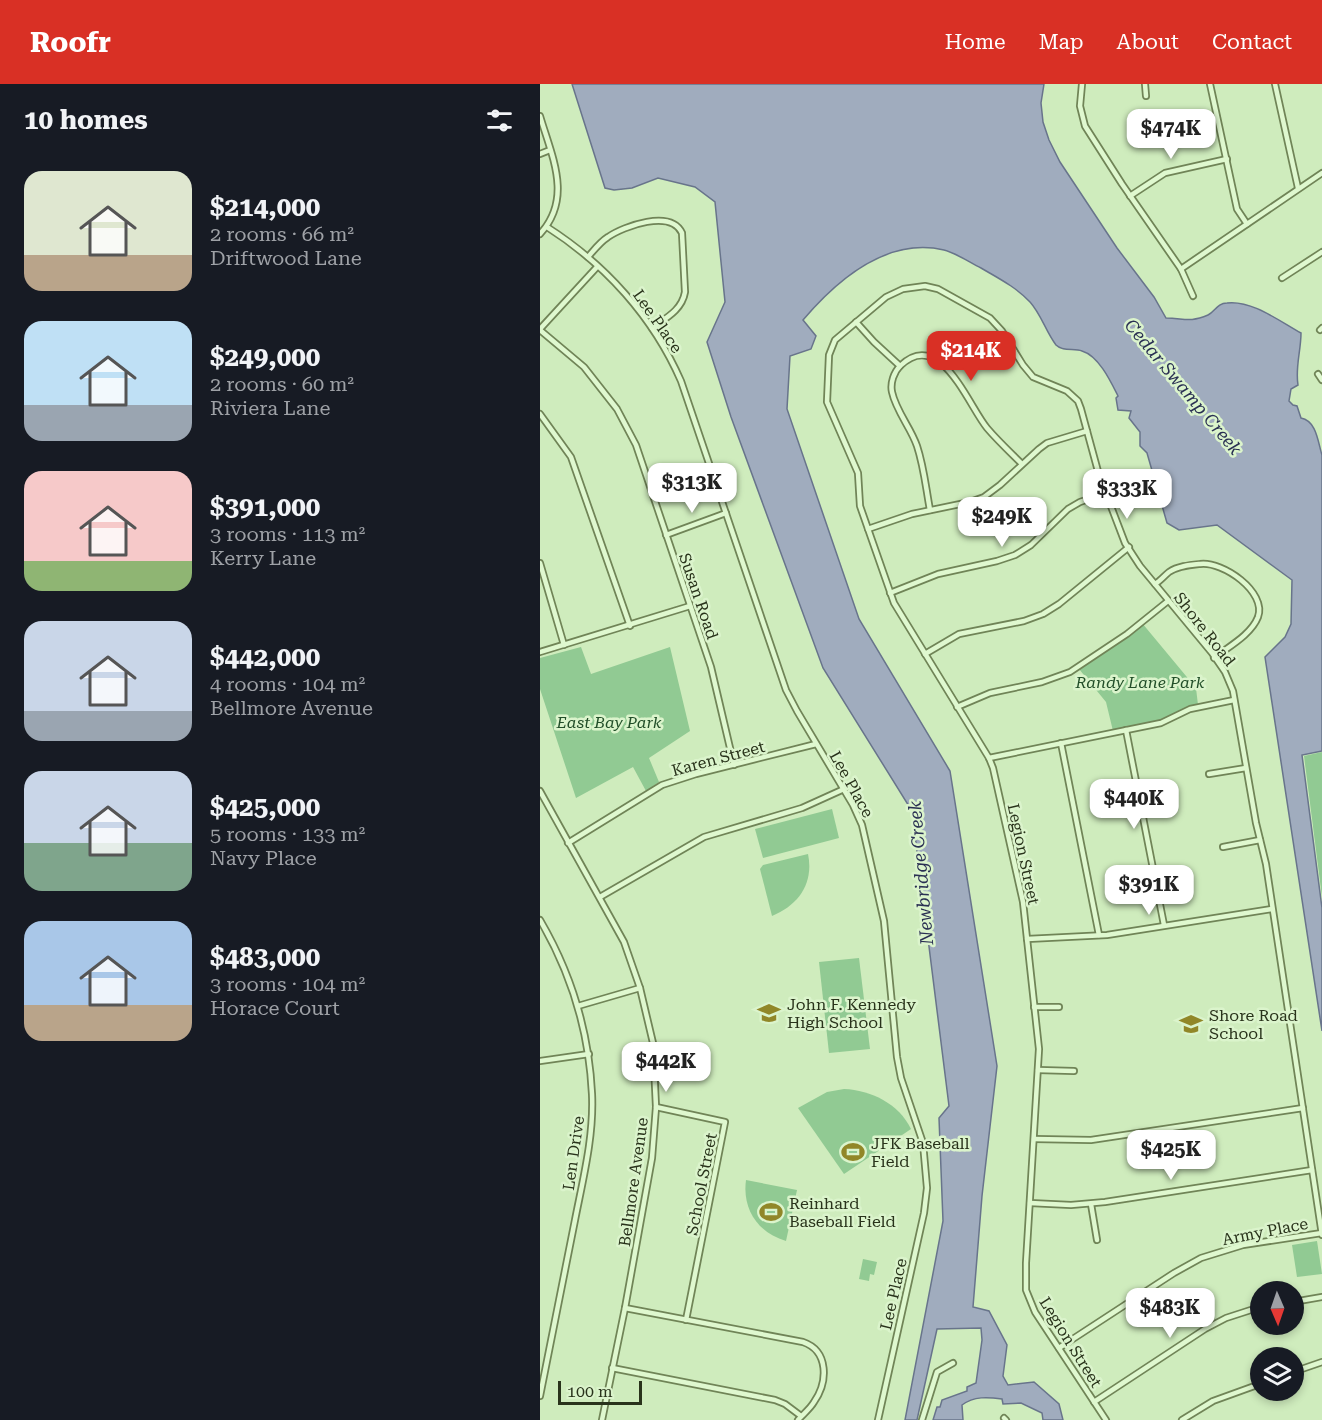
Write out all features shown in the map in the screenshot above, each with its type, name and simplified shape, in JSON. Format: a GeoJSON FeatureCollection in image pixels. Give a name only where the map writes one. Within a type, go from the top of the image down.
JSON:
{"type":"FeatureCollection","features":[{"type":"Feature","properties":{"kind":"street"},"geometry":{"type":"LineString","coordinates":[[1082,84],[1080,106],[1084,126],[1181,269],[1193,296]]}},
{"type":"Feature","properties":{"kind":"street"},"geometry":{"type":"LineString","coordinates":[[1145,84],[1146,96]]}},
{"type":"Feature","properties":{"kind":"street"},"geometry":{"type":"LineString","coordinates":[[1210,84],[1237,209],[1247,224]]}},
{"type":"Feature","properties":{"kind":"street"},"geometry":{"type":"LineString","coordinates":[[1275,84],[1298,188]]}},
{"type":"Feature","properties":{"kind":"street"},"geometry":{"type":"LineString","coordinates":[[540,116],[558,177],[559,192],[556,209],[540,234]]}},
{"type":"Feature","properties":{"kind":"street"},"geometry":{"type":"LineString","coordinates":[[540,154],[550,150]]}},
{"type":"Feature","properties":{"kind":"street"},"geometry":{"type":"LineString","coordinates":[[1130,196],[1165,173],[1227,159]]}},
{"type":"Feature","properties":{"kind":"street"},"geometry":{"type":"LineString","coordinates":[[1181,269],[1322,173]]}},
{"type":"Feature","properties":{"kind":"street"},"geometry":{"type":"LineString","coordinates":[[588,257],[605,239],[625,228],[656,221],[669,221],[678,226],[681,233],[684,300],[678,309],[652,328]]}},
{"type":"Feature","properties":{"kind":"street","name":"Lee Place"},"geometry":{"type":"LineString","coordinates":[[547,226],[588,257],[625,293],[663,344],[681,381],[786,690],[844,789],[862,825],[885,931],[897,1057],[904,1087],[924,1143],[927,1168],[924,1213],[878,1420]]}},
{"type":"Feature","properties":{"kind":"street"},"geometry":{"type":"LineString","coordinates":[[1282,278],[1322,252]]}},
{"type":"Feature","properties":{"kind":"street"},"geometry":{"type":"LineString","coordinates":[[540,330],[597,267]]}},
{"type":"Feature","properties":{"kind":"street","name":"Shore Road"},"geometry":{"type":"LineString","coordinates":[[856,321],[886,297],[903,289],[925,286],[946,293],[995,322],[1033,377],[1067,391],[1073,396],[1081,409],[1119,531],[1155,584],[1227,676],[1234,700],[1266,864],[1322,1234]]}},
{"type":"Feature","properties":{"kind":"street"},"geometry":{"type":"LineString","coordinates":[[856,321],[874,342],[900,366]]}},
{"type":"Feature","properties":{"kind":"street","name":"Legion Street"},"geometry":{"type":"LineString","coordinates":[[856,321],[831,346],[826,397],[831,416],[858,473],[860,506],[894,603],[989,758],[998,787],[1023,902],[1039,1049],[1026,1290],[1035,1312],[1106,1420]]}},
{"type":"Feature","properties":{"kind":"street","name":"Susan Road"},"geometry":{"type":"LineString","coordinates":[[540,330],[584,368],[617,409],[636,445],[711,668],[734,765]]}},
{"type":"Feature","properties":{"kind":"street"},"geometry":{"type":"LineString","coordinates":[[930,510],[916,445],[892,392],[892,380],[900,366],[915,357],[925,356],[946,366],[986,427],[1022,464]]}},
{"type":"Feature","properties":{"kind":"street"},"geometry":{"type":"LineString","coordinates":[[1318,374],[1322,380]]}},
{"type":"Feature","properties":{"kind":"street"},"geometry":{"type":"LineString","coordinates":[[540,414],[571,457],[630,626]]}},
{"type":"Feature","properties":{"kind":"street"},"geometry":{"type":"LineString","coordinates":[[868,529],[930,510],[970,502],[984,496],[1000,485],[1047,443],[1087,431]]}},
{"type":"Feature","properties":{"kind":"street"},"geometry":{"type":"LineString","coordinates":[[890,593],[938,574],[1015,555],[1031,545],[1068,509],[1106,493]]}},
{"type":"Feature","properties":{"kind":"street"},"geometry":{"type":"LineString","coordinates":[[666,535],[726,513]]}},
{"type":"Feature","properties":{"kind":"street"},"geometry":{"type":"LineString","coordinates":[[925,654],[959,634],[1024,621],[1043,614],[1059,604],[1129,547]]}},
{"type":"Feature","properties":{"kind":"street"},"geometry":{"type":"LineString","coordinates":[[540,562],[564,645]]}},
{"type":"Feature","properties":{"kind":"street"},"geometry":{"type":"LineString","coordinates":[[1155,584],[1178,568],[1210,564],[1227,572],[1255,594],[1259,610],[1254,625],[1214,658]]}},
{"type":"Feature","properties":{"kind":"street"},"geometry":{"type":"LineString","coordinates":[[540,586],[546,584]]}},
{"type":"Feature","properties":{"kind":"street"},"geometry":{"type":"LineString","coordinates":[[957,707],[990,693],[1042,682],[1070,672],[1127,634],[1168,601]]}},
{"type":"Feature","properties":{"kind":"street"},"geometry":{"type":"LineString","coordinates":[[540,652],[690,606]]}},
{"type":"Feature","properties":{"kind":"street"},"geometry":{"type":"LineString","coordinates":[[989,758],[1161,723],[1190,709],[1234,700]]}},
{"type":"Feature","properties":{"kind":"street"},"geometry":{"type":"LineString","coordinates":[[1126,730],[1164,925]]}},
{"type":"Feature","properties":{"kind":"street"},"geometry":{"type":"LineString","coordinates":[[1061,743],[1099,935]]}},
{"type":"Feature","properties":{"kind":"street","name":"Karen Street"},"geometry":{"type":"LineString","coordinates":[[568,843],[663,785],[816,744]]}},
{"type":"Feature","properties":{"kind":"street"},"geometry":{"type":"LineString","coordinates":[[1209,774],[1246,768]]}},
{"type":"Feature","properties":{"kind":"street"},"geometry":{"type":"LineString","coordinates":[[600,897],[704,837],[802,808],[844,789]]}},
{"type":"Feature","properties":{"kind":"street","name":"Bellmore Avenue"},"geometry":{"type":"LineString","coordinates":[[540,791],[624,942],[640,988],[653,1043],[656,1107],[652,1158],[602,1420]]}},
{"type":"Feature","properties":{"kind":"street"},"geometry":{"type":"LineString","coordinates":[[1223,847],[1260,840]]}},
{"type":"Feature","properties":{"kind":"street"},"geometry":{"type":"LineString","coordinates":[[1027,939],[1099,935],[1272,909]]}},
{"type":"Feature","properties":{"kind":"street","name":"Len Drive"},"geometry":{"type":"LineString","coordinates":[[540,920],[557,950],[578,1006],[589,1054],[592,1096],[589,1146],[540,1396]]}},
{"type":"Feature","properties":{"kind":"street"},"geometry":{"type":"LineString","coordinates":[[578,1006],[640,988]]}},
{"type":"Feature","properties":{"kind":"street"},"geometry":{"type":"LineString","coordinates":[[1034,1007],[1059,1007]]}},
{"type":"Feature","properties":{"kind":"street"},"geometry":{"type":"LineString","coordinates":[[540,1061],[589,1054]]}},
{"type":"Feature","properties":{"kind":"street"},"geometry":{"type":"LineString","coordinates":[[1038,1070],[1074,1071]]}},
{"type":"Feature","properties":{"kind":"street","name":"School Street"},"geometry":{"type":"LineString","coordinates":[[656,1107],[725,1122],[686,1320]]}},
{"type":"Feature","properties":{"kind":"street"},"geometry":{"type":"LineString","coordinates":[[1034,1139],[1091,1140],[1303,1108]]}},
{"type":"Feature","properties":{"kind":"street"},"geometry":{"type":"LineString","coordinates":[[1030,1203],[1091,1204],[1312,1170]]}},
{"type":"Feature","properties":{"kind":"street"},"geometry":{"type":"LineString","coordinates":[[1091,1204],[1097,1240]]}},
{"type":"Feature","properties":{"kind":"street","name":"Army Place"},"geometry":{"type":"LineString","coordinates":[[1059,1348],[1201,1258],[1243,1245],[1322,1234]]}},
{"type":"Feature","properties":{"kind":"street"},"geometry":{"type":"LineString","coordinates":[[1304,1300],[1322,1297]]}},
{"type":"Feature","properties":{"kind":"street"},"geometry":{"type":"LineString","coordinates":[[612,1368],[775,1400],[785,1404],[800,1418],[814,1402],[822,1384],[823,1363],[817,1349],[803,1342],[625,1308]]}},
{"type":"Feature","properties":{"kind":"street"},"geometry":{"type":"LineString","coordinates":[[1094,1401],[1205,1329],[1226,1318],[1250,1310]]}},
{"type":"Feature","properties":{"kind":"street"},"geometry":{"type":"LineString","coordinates":[[1304,1368],[1322,1362]]}},
{"type":"Feature","properties":{"kind":"street"},"geometry":{"type":"LineString","coordinates":[[922,1420],[937,1372],[953,1363]]}},
{"type":"Feature","properties":{"kind":"street"},"geometry":{"type":"LineString","coordinates":[[1182,1420],[1213,1401],[1250,1388]]}},
{"type":"Feature","properties":{"kind":"green space","name":"Randy Lane Park"},"geometry":{"type":"Polygon","coordinates":[[[1142,623],[1196,688],[1198,705],[1188,707],[1159,722],[1113,731],[1106,702],[1079,669],[1142,623]]]}},
{"type":"Feature","properties":{"kind":"green space","name":"East Bay Park"},"geometry":{"type":"Polygon","coordinates":[[[581,647],[591,674],[670,647],[690,731],[649,758],[659,782],[646,791],[633,767],[576,798],[540,689],[540,658],[581,647]]]}},
{"type":"Feature","properties":{"kind":"green space"},"geometry":{"type":"Polygon","coordinates":[[[1322,752],[1322,897],[1304,756],[1322,752]]]}},
{"type":"Feature","properties":{"kind":"green space"},"geometry":{"type":"Polygon","coordinates":[[[832,809],[839,838],[763,858],[755,829],[832,809]]]}},
{"type":"Feature","properties":{"kind":"green space"},"geometry":{"type":"Polygon","coordinates":[[[808,854],[809,874],[802,892],[790,906],[772,916],[760,869],[763,865],[808,854]]]}},
{"type":"Feature","properties":{"kind":"green space"},"geometry":{"type":"Polygon","coordinates":[[[859,958],[870,1049],[829,1053],[819,962],[859,958]]]}},
{"type":"Feature","properties":{"kind":"green space","name":"JFK Baseball Field"},"geometry":{"type":"Polygon","coordinates":[[[844,1089],[864,1092],[883,1100],[899,1112],[911,1129],[844,1174],[798,1108],[827,1092],[844,1089]]]}},
{"type":"Feature","properties":{"kind":"green space","name":"Reinhard Baseball Field"},"geometry":{"type":"Polygon","coordinates":[[[746,1180],[797,1190],[786,1241],[767,1232],[754,1218],[747,1201],[746,1180]]]}},
{"type":"Feature","properties":{"kind":"green space"},"geometry":{"type":"Polygon","coordinates":[[[1317,1241],[1322,1274],[1297,1277],[1292,1245],[1317,1241]]]}},
{"type":"Feature","properties":{"kind":"green space"},"geometry":{"type":"Polygon","coordinates":[[[863,1259],[877,1262],[874,1275],[870,1274],[869,1281],[859,1279],[863,1259]]]}},
{"type":"Feature","properties":{"kind":"water"},"geometry":{"type":"Polygon","coordinates":[[[572,84],[1044,84],[1041,103],[1043,122],[1060,162],[1117,248],[1154,297],[1166,318],[1196,319],[1210,314],[1221,304],[1236,303],[1265,312],[1301,333],[1298,385],[1291,389],[1289,401],[1297,406],[1301,418],[1314,428],[1322,455],[1322,751],[1302,755],[1322,908],[1322,1031],[1265,657],[1285,637],[1291,624],[1292,580],[1217,525],[1179,530],[1167,523],[1147,453],[1140,446],[1140,432],[1129,418],[1131,411],[1118,410],[1116,398],[1118,396],[1099,364],[1082,351],[1065,349],[1056,345],[1034,307],[1025,297],[1000,279],[953,253],[923,248],[903,250],[865,265],[831,290],[803,320],[816,336],[811,349],[790,356],[787,409],[859,619],[950,771],[997,1066],[982,1196],[973,1307],[989,1311],[1007,1345],[1003,1376],[1008,1385],[1034,1382],[1059,1404],[1063,1420],[1043,1420],[1042,1413],[1021,1403],[1003,1404],[1002,1399],[986,1398],[971,1400],[962,1405],[963,1420],[933,1420],[942,1400],[967,1391],[967,1387],[976,1383],[982,1340],[981,1328],[937,1329],[917,1420],[905,1420],[943,1221],[939,1118],[949,1106],[912,811],[823,668],[731,417],[707,342],[725,302],[715,202],[695,187],[658,178],[632,188],[614,190],[605,188],[572,84]]]}},
{"type":"Feature","properties":{"kind":"place","name":"John F. Kennedy High School"},"geometry":{"type":"Point","coordinates":[769,1013]}},
{"type":"Feature","properties":{"kind":"place","name":"Shore Road School"},"geometry":{"type":"Point","coordinates":[1191,1024]}},
{"type":"Feature","properties":{"kind":"place","name":"JFK Baseball Field"},"geometry":{"type":"Point","coordinates":[853,1152]}},
{"type":"Feature","properties":{"kind":"place","name":"Reinhard Baseball Field"},"geometry":{"type":"Point","coordinates":[771,1212]}},
{"type":"Feature","properties":{"kind":"water label","name":"Cedar Swamp Creek"},"geometry":{"type":"Point","coordinates":[1183,387]}},
{"type":"Feature","properties":{"kind":"water label","name":"Newbridge Creek"},"geometry":{"type":"Point","coordinates":[921,873]}}]}
